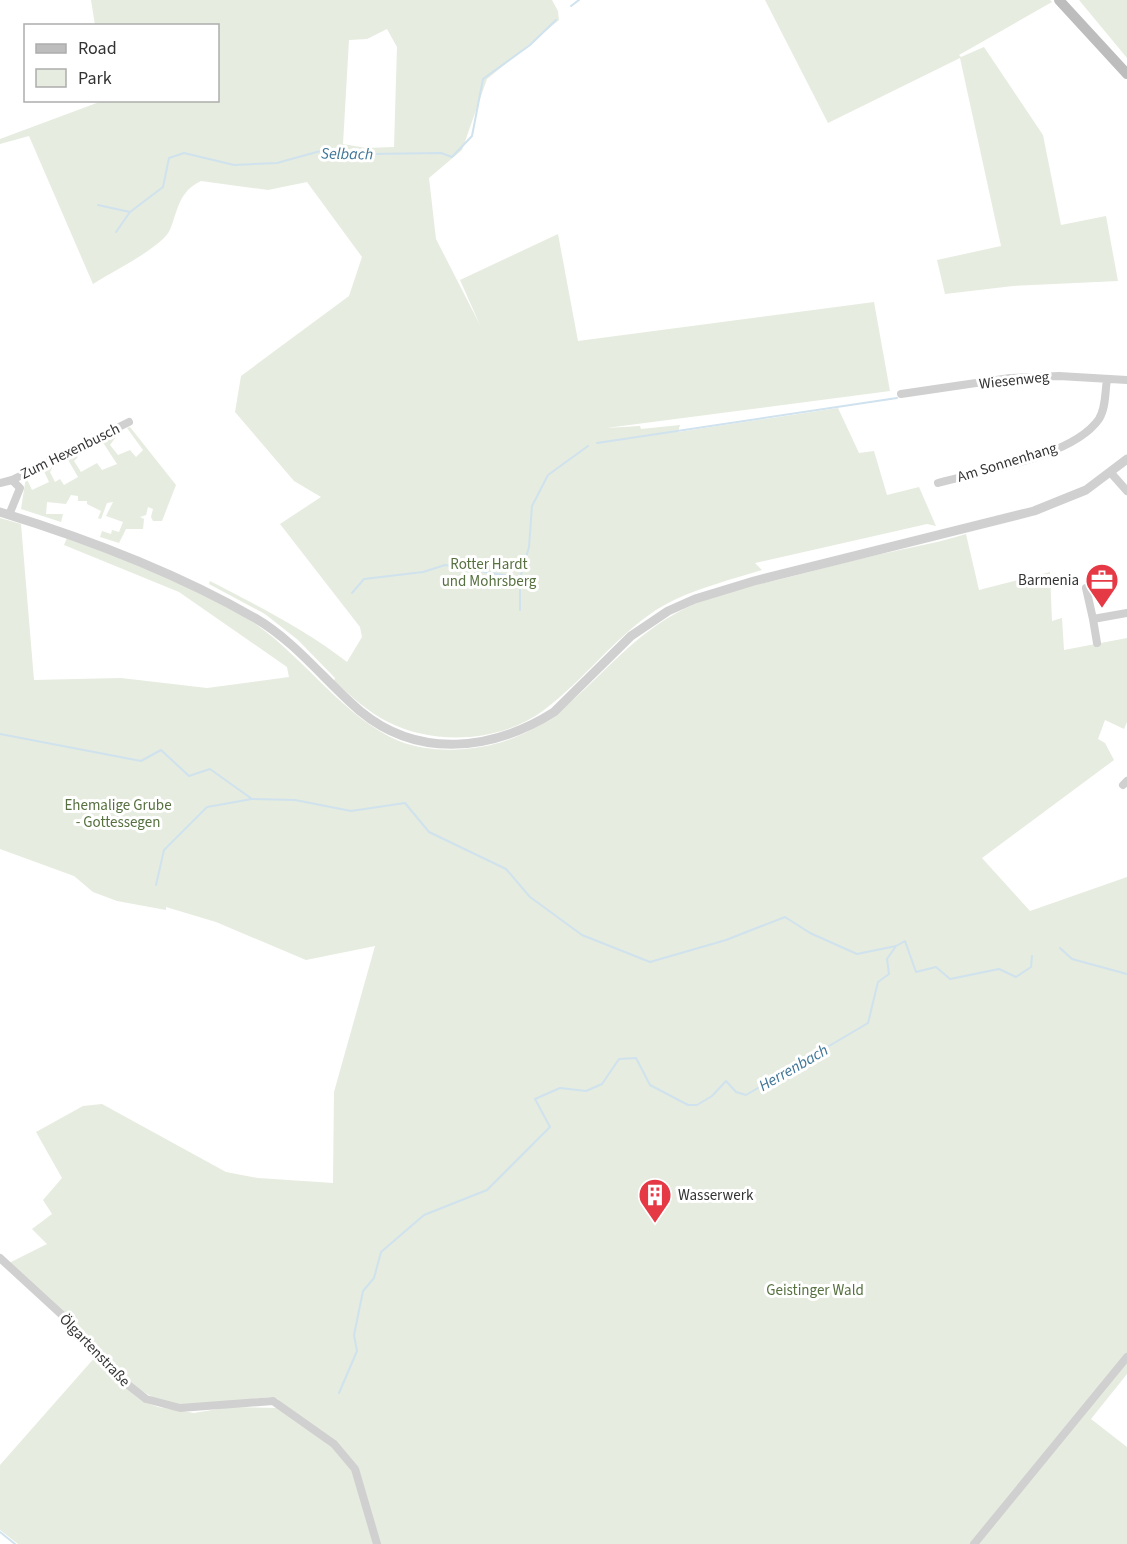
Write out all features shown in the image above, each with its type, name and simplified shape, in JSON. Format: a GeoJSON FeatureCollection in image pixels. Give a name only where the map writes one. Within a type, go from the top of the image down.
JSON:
{"type":"FeatureCollection","features":[{"type":"Feature","properties":{"kind":"main road"},"geometry":{"type":"LineString","coordinates":[[1059,0],[1127,74]]}},
{"type":"Feature","properties":{"kind":"street","name":"Wiesenweg"},"geometry":{"type":"LineString","coordinates":[[901,394],[1010,378],[1059,375],[1127,380]]}},
{"type":"Feature","properties":{"kind":"street","name":"Am Sonnenhang"},"geometry":{"type":"LineString","coordinates":[[938,483],[1019,462],[1074,441],[1099,419],[1104,405],[1107,379]]}},
{"type":"Feature","properties":{"kind":"street","name":"Zum Hexenbusch"},"geometry":{"type":"LineString","coordinates":[[0,483],[12,480],[129,422]]}},
{"type":"Feature","properties":{"kind":"street"},"geometry":{"type":"LineString","coordinates":[[4,514],[147,564],[257,619],[296,650],[375,722],[422,740],[465,744],[510,736],[554,712],[613,653],[668,610],[754,581],[1059,503],[1086,490],[1127,459]]}},
{"type":"Feature","properties":{"kind":"street"},"geometry":{"type":"LineString","coordinates":[[1111,473],[1127,491]]}},
{"type":"Feature","properties":{"kind":"street","name":"Zum Hexenbusch"},"geometry":{"type":"LineString","coordinates":[[4,514],[18,497],[20,488],[12,480]]}},
{"type":"Feature","properties":{"kind":"street"},"geometry":{"type":"LineString","coordinates":[[1086,588],[1097,643]]}},
{"type":"Feature","properties":{"kind":"street"},"geometry":{"type":"LineString","coordinates":[[1093,619],[1127,612]]}},
{"type":"Feature","properties":{"kind":"street","name":"Ölgartenstraße"},"geometry":{"type":"LineString","coordinates":[[0,1258],[61,1314],[118,1377],[146,1399],[180,1408],[273,1401],[334,1444],[355,1469],[377,1544]]}},
{"type":"Feature","properties":{"kind":"street"},"geometry":{"type":"LineString","coordinates":[[974,1544],[1127,1357]]}},
{"type":"Feature","properties":{"kind":"green space","name":"Rotter Hardt und Mohrsberg"},"geometry":{"type":"Polygon","coordinates":[[[91,0],[552,0],[558,11],[559,20],[487,79],[462,150],[429,178],[436,239],[480,325],[460,280],[558,234],[578,341],[874,302],[890,391],[606,428],[640,426],[641,429],[680,425],[678,432],[838,408],[859,453],[874,451],[887,495],[919,487],[936,526],[927,524],[755,563],[762,570],[708,587],[668,603],[626,633],[544,710],[509,729],[468,737],[426,735],[406,730],[381,718],[360,703],[334,681],[335,678],[298,640],[265,614],[209,584],[210,581],[281,618],[347,662],[362,637],[360,627],[280,524],[321,497],[294,481],[235,412],[241,376],[349,296],[362,257],[307,182],[268,190],[201,181],[185,194],[172,226],[164,238],[139,257],[93,284],[29,136],[0,144],[0,139],[99,102],[219,102],[219,24],[95,24],[91,0]],[[387,29],[367,39],[349,40],[343,144],[366,148],[394,147],[397,47],[387,29]]]}},
{"type":"Feature","properties":{"kind":"green space"},"geometry":{"type":"Polygon","coordinates":[[[765,0],[1050,0],[1052,2],[959,55],[961,57],[984,47],[1043,135],[1061,225],[1106,216],[1118,281],[1013,286],[945,294],[937,260],[1001,246],[960,58],[828,123],[765,0]]]}},
{"type":"Feature","properties":{"kind":"green space"},"geometry":{"type":"Polygon","coordinates":[[[1079,0],[1127,0],[1127,58],[1079,0]]]}},
{"type":"Feature","properties":{"kind":"green space"},"geometry":{"type":"Polygon","coordinates":[[[130,427],[176,485],[162,521],[153,521],[151,517],[153,509],[148,507],[146,515],[140,517],[144,519],[143,529],[126,529],[119,543],[100,537],[102,531],[111,534],[112,530],[119,532],[123,522],[106,516],[113,502],[107,503],[101,519],[98,518],[101,511],[87,504],[87,501],[78,501],[78,496],[71,495],[66,504],[47,502],[46,514],[63,514],[61,522],[21,509],[26,477],[32,490],[49,482],[43,469],[59,462],[61,464],[52,468],[50,472],[55,482],[60,479],[64,485],[78,477],[67,458],[75,453],[78,457],[74,461],[81,472],[97,463],[102,470],[117,464],[102,441],[118,434],[110,445],[118,455],[130,450],[136,457],[143,450],[127,428],[130,427]]]}},
{"type":"Feature","properties":{"kind":"green space","name":"Geistinger Wald"},"geometry":{"type":"Polygon","coordinates":[[[0,518],[21,524],[34,680],[121,678],[207,688],[289,677],[287,667],[179,592],[64,545],[67,538],[165,575],[214,598],[275,639],[343,704],[361,718],[399,741],[432,749],[465,749],[501,742],[532,729],[558,712],[582,692],[628,648],[654,627],[684,609],[707,599],[745,587],[966,534],[979,590],[1050,572],[1052,621],[1062,618],[1064,650],[1127,638],[1127,722],[1124,729],[1105,720],[1098,739],[1105,743],[1114,760],[982,858],[1030,911],[1127,877],[1127,1374],[1091,1419],[1127,1447],[1127,1544],[18,1544],[0,1530],[0,1465],[96,1356],[110,1374],[142,1401],[158,1407],[194,1413],[230,1407],[282,1408],[278,1399],[271,1397],[221,1404],[183,1406],[152,1397],[130,1383],[108,1364],[63,1321],[9,1263],[47,1244],[32,1229],[52,1214],[43,1200],[62,1178],[36,1132],[83,1106],[102,1104],[226,1172],[258,1178],[333,1183],[334,1092],[375,946],[306,960],[216,922],[166,907],[166,910],[117,901],[93,892],[74,876],[0,849],[0,518]]]}},
{"type":"Feature","properties":{"kind":"waterway","name":"Selbach"},"geometry":{"type":"LineString","coordinates":[[571,6],[579,0]]}},
{"type":"Feature","properties":{"kind":"waterway","name":"Selbach"},"geometry":{"type":"LineString","coordinates":[[98,205],[130,212],[163,187],[169,158],[184,153],[234,165],[277,163],[324,150],[372,154],[441,153],[452,157],[472,136],[483,79],[530,45],[556,20]]}},
{"type":"Feature","properties":{"kind":"waterway"},"geometry":{"type":"LineString","coordinates":[[116,232],[130,212]]}},
{"type":"Feature","properties":{"kind":"waterway"},"geometry":{"type":"LineString","coordinates":[[597,443],[897,398]]}},
{"type":"Feature","properties":{"kind":"waterway"},"geometry":{"type":"LineString","coordinates":[[520,610],[520,578],[529,547],[532,506],[548,475],[588,446]]}},
{"type":"Feature","properties":{"kind":"waterway"},"geometry":{"type":"LineString","coordinates":[[352,593],[364,579],[423,572],[445,565],[520,578]]}},
{"type":"Feature","properties":{"kind":"waterway"},"geometry":{"type":"LineString","coordinates":[[0,734],[141,761],[161,750],[189,776],[210,769],[252,799]]}},
{"type":"Feature","properties":{"kind":"waterway"},"geometry":{"type":"LineString","coordinates":[[156,885],[164,850],[207,807],[252,799],[295,800],[351,811],[405,803],[429,832],[506,869],[530,897],[582,935],[650,962],[726,940],[785,917],[810,933],[857,954],[896,946]]}},
{"type":"Feature","properties":{"kind":"waterway","name":"Herrenbach"},"geometry":{"type":"LineString","coordinates":[[339,1393],[357,1351],[354,1335],[363,1291],[374,1278],[381,1252],[424,1215],[487,1190],[550,1127],[535,1099],[560,1088],[586,1091],[602,1084],[619,1059],[636,1058],[650,1085],[688,1105],[697,1105],[712,1096],[726,1081],[736,1092],[746,1095],[868,1023],[878,982],[889,974],[887,959],[896,946],[905,941],[916,972],[936,967],[950,979],[999,969],[1016,977],[1031,967],[1032,956]]}},
{"type":"Feature","properties":{"kind":"waterway","name":"Herrenbach"},"geometry":{"type":"LineString","coordinates":[[1060,948],[1072,959],[1127,974]]}},
{"type":"Feature","properties":{"kind":"waterway"},"geometry":{"type":"LineString","coordinates":[[0,1532],[15,1544]]}},
{"type":"Feature","properties":{"kind":"place","name":"Barmenia"},"geometry":{"type":"Point","coordinates":[1102,609]}},
{"type":"Feature","properties":{"kind":"place","name":"Wasserwerk"},"geometry":{"type":"Point","coordinates":[655,1224]}},
{"type":"Feature","properties":{"kind":"park label","name":"Ehemalige Grube - Gottessegen"},"geometry":{"type":"Point","coordinates":[118,814]}}]}
